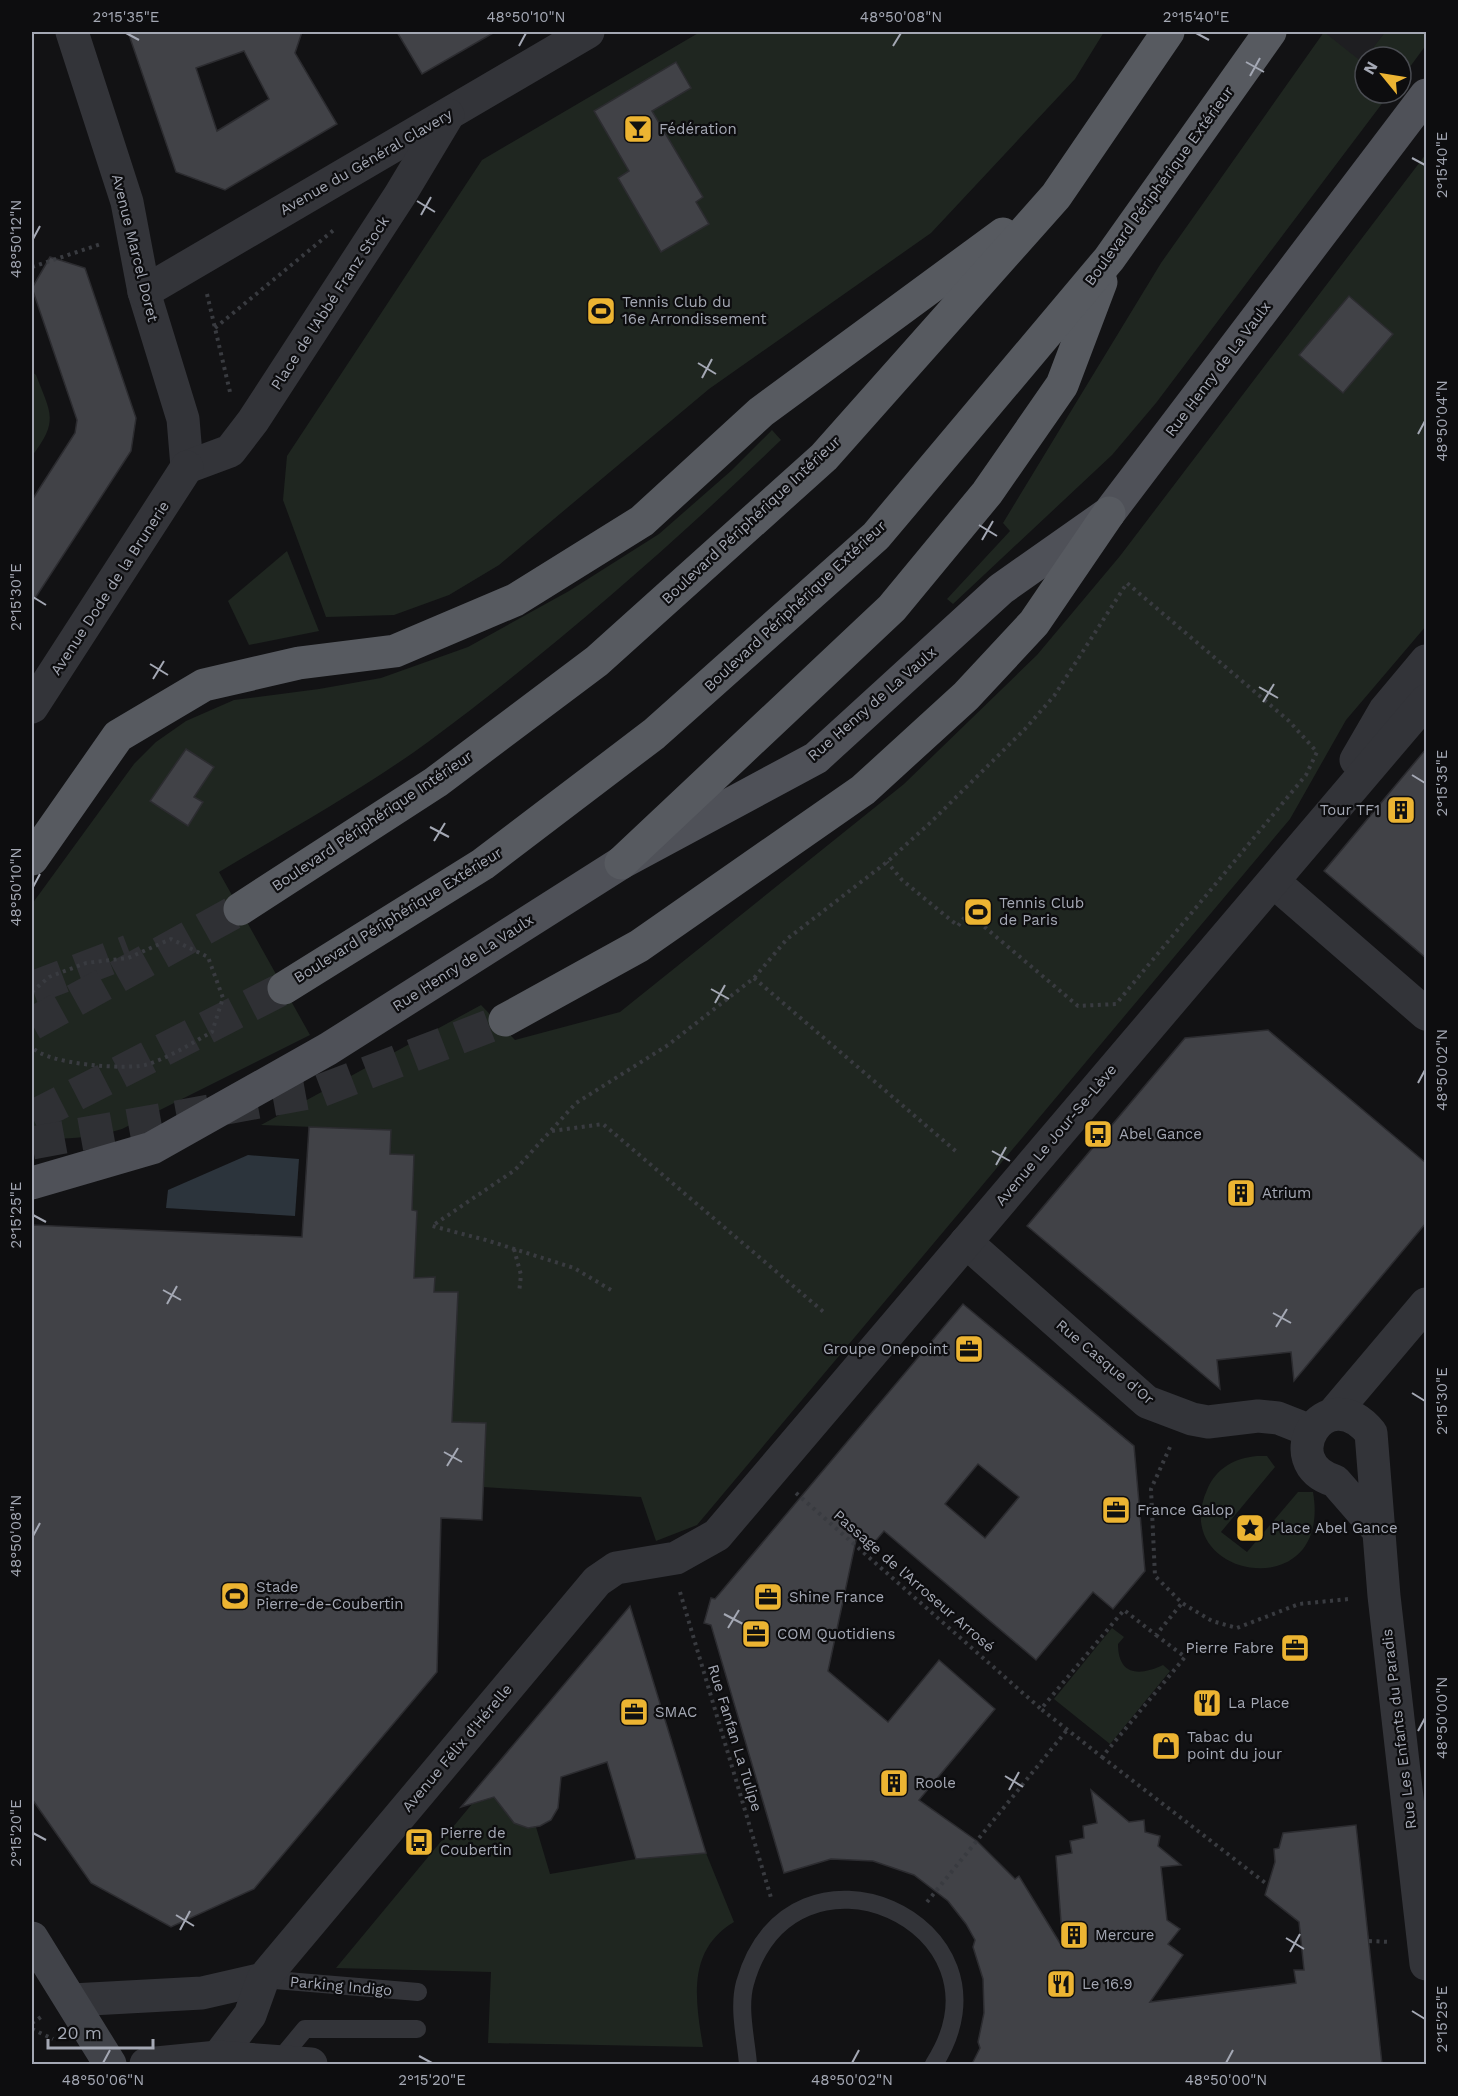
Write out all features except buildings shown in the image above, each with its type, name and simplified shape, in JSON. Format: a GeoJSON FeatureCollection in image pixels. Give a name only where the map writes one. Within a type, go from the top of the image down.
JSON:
{"type":"FeatureCollection","features":[{"type":"Feature","properties":{"kind":"highway","name":"Boulevard Périphérique Intérieur"},"geometry":{"type":"LineString","coordinates":[[240,909],[436,782],[597,661],[824,457],[1056,196],[1168,32]]}},
{"type":"Feature","properties":{"kind":"highway","name":"Boulevard Périphérique Extérieur"},"geometry":{"type":"LineString","coordinates":[[284,988],[483,864],[654,735],[876,536],[1109,259],[1270,32]]}},
{"type":"Feature","properties":{"kind":"highway"},"geometry":{"type":"LineString","coordinates":[[32,859],[118,736],[204,686],[299,663],[395,651],[515,600],[642,521],[761,412],[1056,196]]}},
{"type":"Feature","properties":{"kind":"highway"},"geometry":{"type":"LineString","coordinates":[[621,863],[892,608],[987,493],[1062,385],[1109,259]]}},
{"type":"Feature","properties":{"kind":"highway"},"geometry":{"type":"LineString","coordinates":[[505,1020],[639,946],[863,790],[966,696],[1034,623],[1109,513]]}},
{"type":"Feature","properties":{"kind":"main road","name":"Rue Henry de La Vaulx"},"geometry":{"type":"LineString","coordinates":[[39,1176],[152,1148],[328,1049],[621,863],[816,758],[1001,589],[1109,513],[1426,95]]}},
{"type":"Feature","properties":{"kind":"main road"},"geometry":{"type":"LineString","coordinates":[[32,1938],[110,2064]]}},
{"type":"Feature","properties":{"kind":"street","name":"Avenue Marcel Doret"},"geometry":{"type":"LineString","coordinates":[[72,32],[127,202],[144,292],[183,419],[187,467]]}},
{"type":"Feature","properties":{"kind":"street","name":"Avenue du Général Clavery"},"geometry":{"type":"LineString","coordinates":[[144,292],[588,32]]}},
{"type":"Feature","properties":{"kind":"street","name":"Place de l'Abbé Franz Stock"},"geometry":{"type":"LineString","coordinates":[[187,467],[230,451],[253,421],[400,195],[449,113]]}},
{"type":"Feature","properties":{"kind":"street","name":"Avenue Dode de la Brunerie"},"geometry":{"type":"LineString","coordinates":[[32,707],[187,467]]}},
{"type":"Feature","properties":{"kind":"street"},"geometry":{"type":"LineString","coordinates":[[1310,838],[1385,710],[1426,661]]}},
{"type":"Feature","properties":{"kind":"street","name":"Avenue Le Jour-Se-Lève"},"geometry":{"type":"LineString","coordinates":[[676,1558],[717,1534],[1426,701]]}},
{"type":"Feature","properties":{"kind":"street"},"geometry":{"type":"LineString","coordinates":[[1274,882],[1426,1014]]}},
{"type":"Feature","properties":{"kind":"street","name":"Rue Casque d'Or"},"geometry":{"type":"LineString","coordinates":[[966,1242],[1148,1402],[1184,1417],[1208,1422],[1258,1416],[1322,1422]]}},
{"type":"Feature","properties":{"kind":"street"},"geometry":{"type":"LineString","coordinates":[[1322,1422],[1426,1304]]}},
{"type":"Feature","properties":{"kind":"street","name":"Rue Les Enfants du Paradis"},"geometry":{"type":"LineString","coordinates":[[1355,1472],[1326,1478],[1315,1470],[1306,1455],[1322,1422],[1349,1414],[1361,1420],[1371,1433],[1355,1472],[1377,1529],[1426,1964]]}},
{"type":"Feature","properties":{"kind":"street","name":"Rue Les Enfants du Paradis"},"geometry":{"type":"LineString","coordinates":[[1355,1472],[1377,1529]]}},
{"type":"Feature","properties":{"kind":"street","name":"Avenue Félix d'Hérelle"},"geometry":{"type":"LineString","coordinates":[[218,2058],[250,2015],[263,1979],[597,1581],[616,1568],[676,1558]]}},
{"type":"Feature","properties":{"kind":"street"},"geometry":{"type":"LineString","coordinates":[[72,2000],[202,1993],[263,1979]]}},
{"type":"Feature","properties":{"kind":"street"},"geometry":{"type":"LineString","coordinates":[[146,2064],[218,2058],[276,2064],[311,2064]]}},
{"type":"Feature","properties":{"kind":"lane"},"geometry":{"type":"LineString","coordinates":[[748,2064],[743,2006],[744,1985],[756,1952],[779,1925],[798,1911],[821,1902],[843,1899],[866,1900],[893,1908],[912,1920],[934,1942],[952,1981],[953,2020],[944,2048],[934,2064]]}},
{"type":"Feature","properties":{"kind":"lane","name":"Parking Indigo"},"geometry":{"type":"LineString","coordinates":[[263,1979],[418,1992]]}},
{"type":"Feature","properties":{"kind":"lane"},"geometry":{"type":"LineString","coordinates":[[276,2064],[305,2029],[417,2030]]}},
{"type":"Feature","properties":{"kind":"path"},"geometry":{"type":"LineString","coordinates":[[215,328],[338,226]]}},
{"type":"Feature","properties":{"kind":"path"},"geometry":{"type":"LineString","coordinates":[[32,267],[79,252]]}},
{"type":"Feature","properties":{"kind":"path"},"geometry":{"type":"LineString","coordinates":[[206,290],[232,398]]}},
{"type":"Feature","properties":{"kind":"path"},"geometry":{"type":"LineString","coordinates":[[611,1290],[574,1268],[514,1248],[432,1226],[515,1170],[576,1103],[668,1045],[754,978],[787,939],[887,862],[995,760],[1054,696],[1127,583],[1289,721],[1317,752],[1306,775],[1116,1004],[1078,1006],[968,913],[958,926],[902,880],[887,862]]}},
{"type":"Feature","properties":{"kind":"path"},"geometry":{"type":"LineString","coordinates":[[32,992],[49,978],[86,963],[128,958],[171,939],[208,957],[224,998],[212,1032],[173,1054],[143,1065],[94,1065],[65,1060],[34,1051],[32,1047]]}},
{"type":"Feature","properties":{"kind":"path"},"geometry":{"type":"LineString","coordinates":[[754,978],[958,1153]]}},
{"type":"Feature","properties":{"kind":"path"},"geometry":{"type":"LineString","coordinates":[[550,1132],[603,1124],[826,1314]]}},
{"type":"Feature","properties":{"kind":"path"},"geometry":{"type":"LineString","coordinates":[[514,1248],[521,1275],[519,1293]]}},
{"type":"Feature","properties":{"kind":"path"},"geometry":{"type":"LineString","coordinates":[[1184,1417],[1151,1489],[1155,1576],[1182,1603],[1194,1608],[1212,1621],[1236,1628],[1299,1604],[1384,1596]]}},
{"type":"Feature","properties":{"kind":"path","name":"Passage de l'Arroseur Arrosé"},"geometry":{"type":"LineString","coordinates":[[773,1470],[1041,1709],[1268,1885]]}},
{"type":"Feature","properties":{"kind":"path","name":"Rue Fanfan La Tulipe"},"geometry":{"type":"LineString","coordinates":[[676,1558],[682,1605],[779,1925]]}},
{"type":"Feature","properties":{"kind":"path"},"geometry":{"type":"LineString","coordinates":[[1156,1635],[1182,1603]]}},
{"type":"Feature","properties":{"kind":"path"},"geometry":{"type":"LineString","coordinates":[[1041,1709],[1124,1610],[1185,1657],[1102,1757]]}},
{"type":"Feature","properties":{"kind":"path"},"geometry":{"type":"LineString","coordinates":[[912,1920],[1067,1730]]}},
{"type":"Feature","properties":{"kind":"shaded area","name":"Tennis Club du 16e Arrondissement"},"geometry":{"type":"Polygon","coordinates":[[[700,32],[1104,32],[1075,79],[931,233],[709,389],[499,565],[449,595],[394,615],[326,617],[283,500],[287,456],[482,160],[700,32]]]}},
{"type":"Feature","properties":{"kind":"shaded area"},"geometry":{"type":"Polygon","coordinates":[[[1322,32],[1385,32],[1375,45],[1353,45],[1353,56],[1322,32]]]}},
{"type":"Feature","properties":{"kind":"shaded area"},"geometry":{"type":"Polygon","coordinates":[[[1324,32],[1353,55],[1353,105],[1381,105],[1156,403],[1112,455],[953,604],[947,599],[1010,531],[1003,523],[1161,263],[1324,32]]]}},
{"type":"Feature","properties":{"kind":"shaded area"},"geometry":{"type":"Polygon","coordinates":[[[1385,32],[1426,32],[1426,45],[1413,63],[1413,45],[1375,45],[1385,32]]]}},
{"type":"Feature","properties":{"kind":"shaded area","name":"Tennis Club de Paris"},"geometry":{"type":"Polygon","coordinates":[[[1426,154],[1426,626],[1346,720],[1290,819],[697,1525],[656,1541],[641,1497],[483,1487],[486,1424],[452,1422],[458,1292],[434,1292],[434,1277],[409,1278],[417,1211],[412,1210],[414,1155],[390,1154],[391,1130],[261,1125],[481,1005],[515,1040],[620,1012],[904,784],[1037,655],[1120,556],[1426,154]]]}},
{"type":"Feature","properties":{"kind":"shaded area"},"geometry":{"type":"Polygon","coordinates":[[[32,372],[36,375],[50,417],[46,434],[32,456],[32,372]]]}},
{"type":"Feature","properties":{"kind":"shaded area"},"geometry":{"type":"Polygon","coordinates":[[[772,430],[781,440],[609,597],[520,671],[403,760],[219,872],[310,1035],[122,1129],[77,1138],[32,1136],[32,904],[134,764],[156,742],[186,721],[234,700],[381,678],[468,647],[569,591],[659,534],[732,470],[772,430]]]}},
{"type":"Feature","properties":{"kind":"shaded area"},"geometry":{"type":"Polygon","coordinates":[[[287,551],[319,631],[249,645],[228,601],[287,551]]]}},
{"type":"Feature","properties":{"kind":"shaded area"},"geometry":{"type":"Polygon","coordinates":[[[248,1155],[299,1159],[295,1216],[166,1208],[168,1190],[248,1155]]]}},
{"type":"Feature","properties":{"kind":"shaded area"},"geometry":{"type":"Polygon","coordinates":[[[1267,1456],[1275,1467],[1221,1532],[1247,1552],[1298,1492],[1313,1492],[1313,1529],[1299,1553],[1278,1566],[1253,1568],[1228,1560],[1210,1544],[1201,1520],[1207,1490],[1221,1470],[1241,1459],[1267,1456]]]}},
{"type":"Feature","properties":{"kind":"shaded area"},"geometry":{"type":"Polygon","coordinates":[[[1112,1628],[1124,1637],[1118,1644],[1119,1655],[1126,1668],[1139,1672],[1163,1665],[1170,1671],[1110,1744],[1054,1699],[1112,1628]]]}},
{"type":"Feature","properties":{"kind":"shaded area"},"geometry":{"type":"Polygon","coordinates":[[[499,1796],[504,1809],[516,1823],[536,1827],[550,1874],[636,1859],[706,1853],[734,1922],[719,1933],[701,1961],[697,1994],[703,2047],[488,2043],[491,1972],[336,1968],[472,1804],[499,1796]]]}},
{"type":"Feature","properties":{"kind":"tunnel"},"geometry":{"type":"LineString","coordinates":[[32,1024],[240,909]]}},
{"type":"Feature","properties":{"kind":"tunnel"},"geometry":{"type":"LineString","coordinates":[[32,988],[129,951]]}},
{"type":"Feature","properties":{"kind":"tunnel"},"geometry":{"type":"LineString","coordinates":[[32,1117],[284,988]]}},
{"type":"Feature","properties":{"kind":"tunnel"},"geometry":{"type":"LineString","coordinates":[[32,1143],[320,1091],[505,1020]]}},
{"type":"Feature","properties":{"kind":"place","name":"Fédération"},"geometry":{"type":"Point","coordinates":[638,129]}},
{"type":"Feature","properties":{"kind":"place","name":"Tennis Club du 16e Arrondissement"},"geometry":{"type":"Point","coordinates":[601,311]}},
{"type":"Feature","properties":{"kind":"place","name":"Tour TF1"},"geometry":{"type":"Point","coordinates":[1401,810]}},
{"type":"Feature","properties":{"kind":"place","name":"Tennis Club de Paris"},"geometry":{"type":"Point","coordinates":[978,912]}},
{"type":"Feature","properties":{"kind":"place","name":"Abel Gance"},"geometry":{"type":"Point","coordinates":[1098,1134]}},
{"type":"Feature","properties":{"kind":"place","name":"Atrium"},"geometry":{"type":"Point","coordinates":[1241,1193]}},
{"type":"Feature","properties":{"kind":"place","name":"Groupe Onepoint"},"geometry":{"type":"Point","coordinates":[969,1349]}},
{"type":"Feature","properties":{"kind":"place","name":"France Galop"},"geometry":{"type":"Point","coordinates":[1116,1510]}},
{"type":"Feature","properties":{"kind":"place","name":"Place Abel Gance"},"geometry":{"type":"Point","coordinates":[1250,1528]}},
{"type":"Feature","properties":{"kind":"place","name":"Stade Pierre-de-Coubertin"},"geometry":{"type":"Point","coordinates":[235,1596]}},
{"type":"Feature","properties":{"kind":"place","name":"Shine France"},"geometry":{"type":"Point","coordinates":[768,1597]}},
{"type":"Feature","properties":{"kind":"place","name":"COM Quotidiens"},"geometry":{"type":"Point","coordinates":[756,1634]}},
{"type":"Feature","properties":{"kind":"place","name":"Pierre Fabre"},"geometry":{"type":"Point","coordinates":[1295,1648]}},
{"type":"Feature","properties":{"kind":"place","name":"La Place"},"geometry":{"type":"Point","coordinates":[1207,1703]}},
{"type":"Feature","properties":{"kind":"place","name":"SMAC"},"geometry":{"type":"Point","coordinates":[634,1712]}},
{"type":"Feature","properties":{"kind":"place","name":"Tabac du point du jour"},"geometry":{"type":"Point","coordinates":[1166,1746]}},
{"type":"Feature","properties":{"kind":"place","name":"Roole"},"geometry":{"type":"Point","coordinates":[894,1783]}},
{"type":"Feature","properties":{"kind":"place","name":"Pierre de Coubertin"},"geometry":{"type":"Point","coordinates":[419,1842]}},
{"type":"Feature","properties":{"kind":"place","name":"Mercure"},"geometry":{"type":"Point","coordinates":[1074,1935]}},
{"type":"Feature","properties":{"kind":"place","name":"Le 16.9"},"geometry":{"type":"Point","coordinates":[1061,1984]}}]}
